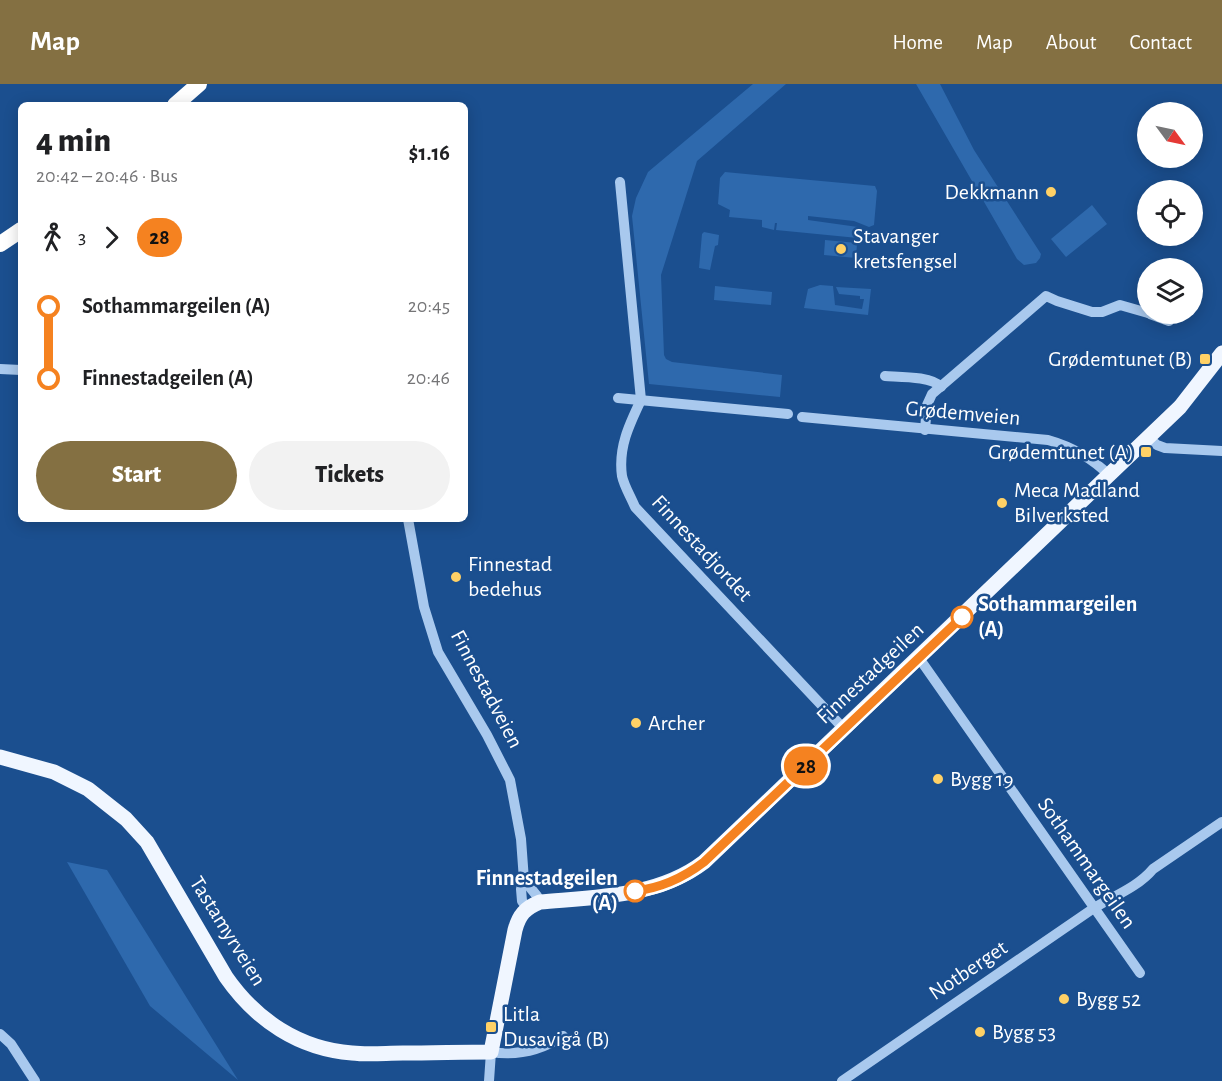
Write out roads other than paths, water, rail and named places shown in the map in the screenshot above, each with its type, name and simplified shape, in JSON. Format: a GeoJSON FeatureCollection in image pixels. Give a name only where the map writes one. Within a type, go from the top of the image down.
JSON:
{"type":"FeatureCollection","features":[{"type":"Feature","properties":{"kind":"highway"},"geometry":{"type":"LineString","coordinates":[[178,102],[199,84]]}},
{"type":"Feature","properties":{"kind":"highway"},"geometry":{"type":"LineString","coordinates":[[0,244],[18,233]]}},
{"type":"Feature","properties":{"kind":"main road","name":"Finnestadgeilen"},"geometry":{"type":"LineString","coordinates":[[1149,438],[1197,382],[1222,348]]}},
{"type":"Feature","properties":{"kind":"main road","name":"Finnestadgeilen"},"geometry":{"type":"LineString","coordinates":[[533,905],[655,888],[679,879],[704,862],[1149,438],[1180,407],[1222,352]]}},
{"type":"Feature","properties":{"kind":"main road","name":"Tastamyrveien"},"geometry":{"type":"LineString","coordinates":[[0,757],[54,772],[88,789],[126,819],[147,842],[238,995],[275,1027],[300,1041],[326,1049],[352,1053],[491,1052]]}},
{"type":"Feature","properties":{"kind":"main road"},"geometry":{"type":"LineString","coordinates":[[491,1052],[514,930],[521,914],[533,905]]}},
{"type":"Feature","properties":{"kind":"street"},"geometry":{"type":"LineString","coordinates":[[620,182],[641,400]]}},
{"type":"Feature","properties":{"kind":"street"},"geometry":{"type":"LineString","coordinates":[[925,429],[928,401],[941,387],[1046,296],[1092,312],[1102,312],[1120,305],[1137,310]]}},
{"type":"Feature","properties":{"kind":"street"},"geometry":{"type":"LineString","coordinates":[[0,369],[18,370]]}},
{"type":"Feature","properties":{"kind":"street"},"geometry":{"type":"LineString","coordinates":[[885,376],[929,380],[938,383],[941,387]]}},
{"type":"Feature","properties":{"kind":"street"},"geometry":{"type":"LineString","coordinates":[[618,398],[788,414]]}},
{"type":"Feature","properties":{"kind":"street","name":"Finnestadjordet"},"geometry":{"type":"LineString","coordinates":[[641,400],[629,424],[621,448],[622,478],[635,507],[844,729]]}},
{"type":"Feature","properties":{"kind":"street","name":"Grødemveien"},"geometry":{"type":"LineString","coordinates":[[802,417],[1048,440],[1078,450],[1110,476]]}},
{"type":"Feature","properties":{"kind":"street"},"geometry":{"type":"LineString","coordinates":[[1149,438],[1157,445],[1165,447],[1222,451]]}},
{"type":"Feature","properties":{"kind":"street","name":"Finnestadveien"},"geometry":{"type":"LineString","coordinates":[[409,522],[424,607],[438,652],[487,735],[510,780],[517,812],[524,880],[521,889],[522,901],[533,905]]}},
{"type":"Feature","properties":{"kind":"street","name":"Sothammargeilen"},"geometry":{"type":"LineString","coordinates":[[919,658],[1140,973]]}},
{"type":"Feature","properties":{"kind":"street","name":"Notberget"},"geometry":{"type":"LineString","coordinates":[[844,1079],[1119,893],[1133,879],[1153,869],[1222,822]]}},
{"type":"Feature","properties":{"kind":"street"},"geometry":{"type":"LineString","coordinates":[[0,1034],[11,1044],[35,1081]]}},
{"type":"Feature","properties":{"kind":"street"},"geometry":{"type":"LineString","coordinates":[[489,1081],[491,1052],[516,1054],[528,1052],[562,1035]]}},
{"type":"Feature","properties":{"kind":"place","name":"Dekkmann"},"geometry":{"type":"Point","coordinates":[1051,192]}},
{"type":"Feature","properties":{"kind":"place","name":"Stavanger kretsfengsel"},"geometry":{"type":"Point","coordinates":[841,249]}},
{"type":"Feature","properties":{"kind":"place","name":"Grødemtunet (B)"},"geometry":{"type":"Point","coordinates":[1205,359]}},
{"type":"Feature","properties":{"kind":"place","name":"Grødemtunet (A)"},"geometry":{"type":"Point","coordinates":[1146,452]}},
{"type":"Feature","properties":{"kind":"place","name":"Meca Madland Bilverksted"},"geometry":{"type":"Point","coordinates":[1002,503]}},
{"type":"Feature","properties":{"kind":"place","name":"Finnestad bedehus"},"geometry":{"type":"Point","coordinates":[456,577]}},
{"type":"Feature","properties":{"kind":"place","name":"Sothammargeilen (A)"},"geometry":{"type":"Point","coordinates":[962,617]}},
{"type":"Feature","properties":{"kind":"place","name":"Archer"},"geometry":{"type":"Point","coordinates":[636,723]}},
{"type":"Feature","properties":{"kind":"place","name":"Bygg 19"},"geometry":{"type":"Point","coordinates":[938,779]}},
{"type":"Feature","properties":{"kind":"place","name":"Finnestadgeilen (A)"},"geometry":{"type":"Point","coordinates":[635,891]}},
{"type":"Feature","properties":{"kind":"place","name":"Bygg 52"},"geometry":{"type":"Point","coordinates":[1064,999]}},
{"type":"Feature","properties":{"kind":"place","name":"Litla Dusavigå (B)"},"geometry":{"type":"Point","coordinates":[491,1027]}},
{"type":"Feature","properties":{"kind":"place","name":"Bygg 53"},"geometry":{"type":"Point","coordinates":[980,1032]}}]}
